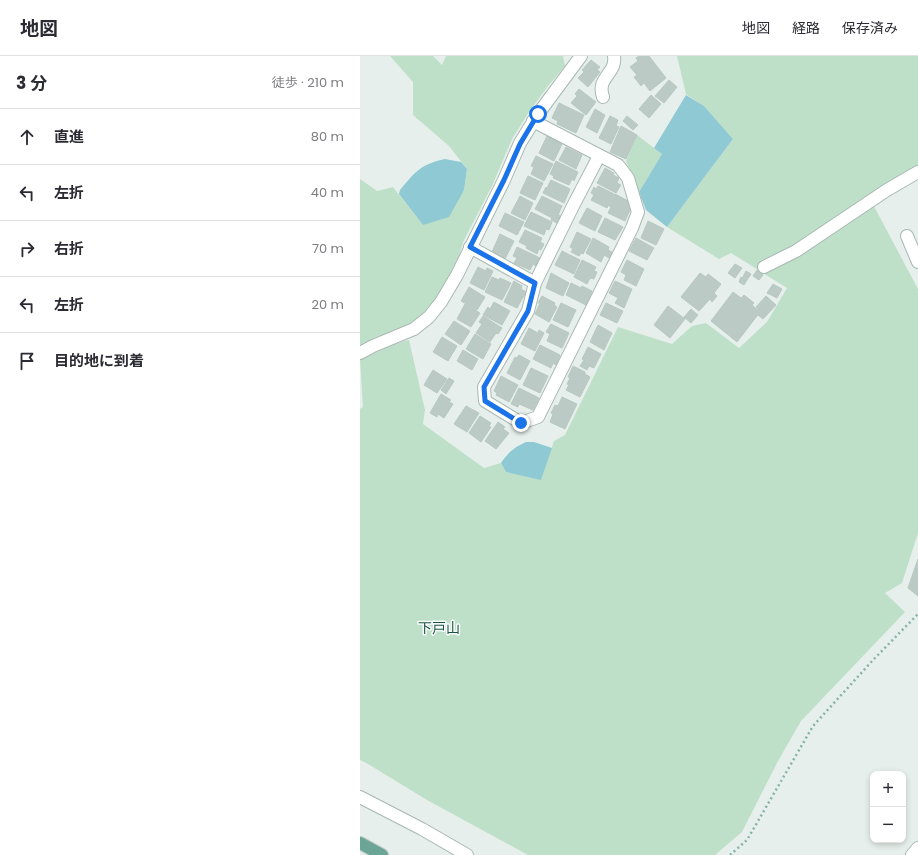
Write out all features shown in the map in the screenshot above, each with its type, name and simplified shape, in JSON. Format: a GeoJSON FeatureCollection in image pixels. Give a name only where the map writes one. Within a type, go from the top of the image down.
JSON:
{"type":"FeatureCollection","features":[{"type":"Feature","properties":{"kind":"main road"},"geometry":{"type":"LineString","coordinates":[[360,843],[382,855]]}},
{"type":"Feature","properties":{"kind":"street"},"geometry":{"type":"LineString","coordinates":[[603,97],[601,90],[603,81],[613,66],[614,56]]}},
{"type":"Feature","properties":{"kind":"street"},"geometry":{"type":"LineString","coordinates":[[360,354],[373,346],[414,329],[429,317],[441,302],[453,282],[504,180],[520,144],[533,121],[578,57]]}},
{"type":"Feature","properties":{"kind":"street"},"geometry":{"type":"LineString","coordinates":[[533,121],[618,165],[628,178],[638,212],[632,228],[538,417],[521,423],[485,401],[484,387],[528,311],[535,283],[599,156]]}},
{"type":"Feature","properties":{"kind":"street"},"geometry":{"type":"LineString","coordinates":[[764,267],[796,251],[887,190],[918,172]]}},
{"type":"Feature","properties":{"kind":"street"},"geometry":{"type":"LineString","coordinates":[[907,236],[918,262]]}},
{"type":"Feature","properties":{"kind":"street"},"geometry":{"type":"LineString","coordinates":[[470,247],[535,283]]}},
{"type":"Feature","properties":{"kind":"street"},"geometry":{"type":"LineString","coordinates":[[360,797],[422,829],[466,855]]}},
{"type":"Feature","properties":{"kind":"street"},"geometry":{"type":"LineString","coordinates":[[912,855],[918,848]]}},
{"type":"Feature","properties":{"kind":"path"},"geometry":{"type":"LineString","coordinates":[[730,855],[747,840],[813,726],[874,659],[918,614]]}},
{"type":"Feature","properties":{"kind":"green space"},"geometry":{"type":"Polygon","coordinates":[[[390,56],[433,56],[442,65],[446,56],[563,56],[565,66],[529,112],[512,139],[492,186],[463,242],[459,256],[433,304],[423,316],[404,328],[376,337],[360,345],[360,179],[377,191],[393,187],[423,225],[464,190],[467,169],[449,146],[413,115],[413,82],[390,56]]]}},
{"type":"Feature","properties":{"kind":"green space"},"geometry":{"type":"Polygon","coordinates":[[[677,56],[918,56],[918,167],[869,197],[918,289],[918,533],[902,583],[885,593],[905,612],[801,721],[778,761],[742,832],[715,855],[528,855],[427,800],[360,760],[360,409],[363,407],[360,360],[395,344],[409,340],[425,410],[423,424],[484,468],[501,463],[506,472],[541,479],[554,441],[565,435],[618,327],[672,344],[692,326],[706,323],[739,348],[767,322],[787,288],[731,253],[719,259],[667,227],[733,139],[704,106],[686,94],[677,56]]]}},
{"type":"Feature","properties":{"kind":"green space"},"geometry":{"type":"Polygon","coordinates":[[[637,135],[662,154],[639,192],[637,188],[636,189],[626,161],[637,135]]]}},
{"type":"Feature","properties":{"kind":"water"},"geometry":{"type":"Polygon","coordinates":[[[686,95],[704,106],[733,139],[667,227],[646,210],[639,192],[662,154],[654,148],[686,95]]]}},
{"type":"Feature","properties":{"kind":"water"},"geometry":{"type":"Polygon","coordinates":[[[445,159],[461,162],[467,169],[464,190],[449,217],[423,225],[399,194],[400,190],[410,178],[424,166],[445,159]]]}},
{"type":"Feature","properties":{"kind":"water"},"geometry":{"type":"Polygon","coordinates":[[[526,442],[534,442],[552,448],[541,480],[506,472],[501,463],[506,456],[518,446],[526,442]]]}},
{"type":"Feature","properties":{"kind":"building"},"geometry":{"type":"Polygon","coordinates":[[[639,56],[649,56],[666,78],[650,91],[644,83],[641,86],[634,77],[637,75],[630,67],[638,61],[636,58],[639,56]]]}},
{"type":"Feature","properties":{"kind":"building"},"geometry":{"type":"Polygon","coordinates":[[[591,60],[600,67],[597,70],[600,72],[588,87],[578,78],[584,72],[582,70],[591,60]]]}},
{"type":"Feature","properties":{"kind":"building"},"geometry":{"type":"Polygon","coordinates":[[[669,80],[677,87],[664,103],[655,96],[669,80]]]}},
{"type":"Feature","properties":{"kind":"building"},"geometry":{"type":"Polygon","coordinates":[[[579,89],[596,102],[586,115],[571,103],[577,96],[575,94],[579,89]]]}},
{"type":"Feature","properties":{"kind":"building"},"geometry":{"type":"Polygon","coordinates":[[[651,95],[661,104],[649,118],[639,109],[651,95]]]}},
{"type":"Feature","properties":{"kind":"building"},"geometry":{"type":"Polygon","coordinates":[[[559,103],[584,115],[576,133],[557,124],[558,121],[552,118],[559,103]]]}},
{"type":"Feature","properties":{"kind":"building"},"geometry":{"type":"Polygon","coordinates":[[[595,109],[605,115],[597,133],[586,127],[595,109]]]}},
{"type":"Feature","properties":{"kind":"building"},"geometry":{"type":"Polygon","coordinates":[[[610,116],[618,120],[616,126],[619,127],[611,144],[599,138],[610,116]]]}},
{"type":"Feature","properties":{"kind":"building"},"geometry":{"type":"Polygon","coordinates":[[[627,116],[638,125],[633,130],[623,121],[627,116]]]}},
{"type":"Feature","properties":{"kind":"building"},"geometry":{"type":"Polygon","coordinates":[[[621,126],[637,135],[626,159],[610,152],[621,126]]]}},
{"type":"Feature","properties":{"kind":"building"},"geometry":{"type":"Polygon","coordinates":[[[547,136],[562,144],[554,161],[539,153],[547,136]]]}},
{"type":"Feature","properties":{"kind":"building"},"geometry":{"type":"Polygon","coordinates":[[[566,147],[582,155],[576,169],[559,160],[566,147]]]}},
{"type":"Feature","properties":{"kind":"building"},"geometry":{"type":"Polygon","coordinates":[[[536,156],[553,164],[544,181],[531,174],[534,167],[531,166],[536,156]]]}},
{"type":"Feature","properties":{"kind":"building"},"geometry":{"type":"Polygon","coordinates":[[[556,161],[578,172],[574,181],[572,179],[569,185],[553,178],[554,176],[550,174],[556,161]]]}},
{"type":"Feature","properties":{"kind":"building"},"geometry":{"type":"Polygon","coordinates":[[[605,168],[619,178],[617,183],[621,185],[616,193],[597,183],[605,168]]]}},
{"type":"Feature","properties":{"kind":"building"},"geometry":{"type":"Polygon","coordinates":[[[528,176],[543,183],[535,200],[520,193],[528,176]]]}},
{"type":"Feature","properties":{"kind":"building"},"geometry":{"type":"Polygon","coordinates":[[[551,180],[570,189],[564,203],[543,193],[551,180]]]}},
{"type":"Feature","properties":{"kind":"building"},"geometry":{"type":"Polygon","coordinates":[[[598,186],[614,194],[607,208],[591,200],[594,195],[591,193],[594,187],[596,189],[598,186]]]}},
{"type":"Feature","properties":{"kind":"building"},"geometry":{"type":"Polygon","coordinates":[[[615,194],[630,202],[628,207],[631,208],[625,221],[608,213],[611,207],[609,206],[615,194]]]}},
{"type":"Feature","properties":{"kind":"building"},"geometry":{"type":"Polygon","coordinates":[[[520,196],[533,203],[525,220],[511,213],[520,196]]]}},
{"type":"Feature","properties":{"kind":"building"},"geometry":{"type":"Polygon","coordinates":[[[542,196],[562,206],[558,215],[562,216],[559,224],[551,220],[552,218],[535,209],[542,196]]]}},
{"type":"Feature","properties":{"kind":"building"},"geometry":{"type":"Polygon","coordinates":[[[587,208],[602,216],[595,231],[579,223],[587,208]]]}},
{"type":"Feature","properties":{"kind":"building"},"geometry":{"type":"Polygon","coordinates":[[[531,212],[552,222],[549,230],[546,229],[544,235],[524,226],[531,212]]]}},
{"type":"Feature","properties":{"kind":"building"},"geometry":{"type":"Polygon","coordinates":[[[505,213],[524,222],[517,235],[499,226],[505,213]]]}},
{"type":"Feature","properties":{"kind":"building"},"geometry":{"type":"Polygon","coordinates":[[[605,218],[623,227],[615,240],[598,232],[605,218]]]}},
{"type":"Feature","properties":{"kind":"building"},"geometry":{"type":"Polygon","coordinates":[[[648,221],[664,229],[656,245],[641,238],[648,221]]]}},
{"type":"Feature","properties":{"kind":"building"},"geometry":{"type":"Polygon","coordinates":[[[525,230],[542,238],[540,242],[544,244],[541,250],[539,249],[537,254],[519,242],[525,230]]]}},
{"type":"Feature","properties":{"kind":"building"},"geometry":{"type":"Polygon","coordinates":[[[577,232],[591,239],[583,254],[581,253],[579,256],[571,252],[573,249],[570,247],[577,232]]]}},
{"type":"Feature","properties":{"kind":"building"},"geometry":{"type":"Polygon","coordinates":[[[500,234],[514,241],[505,259],[492,252],[500,234]]]}},
{"type":"Feature","properties":{"kind":"building"},"geometry":{"type":"Polygon","coordinates":[[[593,238],[609,247],[608,250],[612,252],[609,258],[604,255],[601,262],[586,253],[593,238]]]}},
{"type":"Feature","properties":{"kind":"building"},"geometry":{"type":"Polygon","coordinates":[[[636,238],[654,248],[647,260],[629,251],[636,238]]]}},
{"type":"Feature","properties":{"kind":"building"},"geometry":{"type":"Polygon","coordinates":[[[517,247],[540,258],[536,266],[533,264],[530,270],[514,263],[517,258],[513,256],[517,247]]]}},
{"type":"Feature","properties":{"kind":"building"},"geometry":{"type":"Polygon","coordinates":[[[562,251],[580,260],[574,274],[555,265],[562,251]]]}},
{"type":"Feature","properties":{"kind":"building"},"geometry":{"type":"Polygon","coordinates":[[[582,260],[596,267],[594,271],[597,272],[594,279],[590,278],[587,284],[574,277],[582,260]]]}},
{"type":"Feature","properties":{"kind":"building"},"geometry":{"type":"Polygon","coordinates":[[[627,260],[644,269],[636,286],[624,280],[626,275],[621,272],[627,260]]]}},
{"type":"Feature","properties":{"kind":"building"},"geometry":{"type":"Polygon","coordinates":[[[735,264],[742,268],[735,278],[728,273],[735,264]]]}},
{"type":"Feature","properties":{"kind":"building"},"geometry":{"type":"Polygon","coordinates":[[[478,267],[486,271],[487,268],[493,271],[484,290],[470,283],[478,267]]]}},
{"type":"Feature","properties":{"kind":"building"},"geometry":{"type":"Polygon","coordinates":[[[757,270],[763,275],[759,280],[753,276],[757,270]]]}},
{"type":"Feature","properties":{"kind":"building"},"geometry":{"type":"Polygon","coordinates":[[[746,271],[751,274],[747,280],[743,277],[746,271]]]}},
{"type":"Feature","properties":{"kind":"building"},"geometry":{"type":"Polygon","coordinates":[[[551,273],[569,283],[563,296],[546,288],[551,273]]]}},
{"type":"Feature","properties":{"kind":"building"},"geometry":{"type":"Polygon","coordinates":[[[700,273],[706,277],[708,274],[721,284],[714,293],[717,296],[712,302],[710,299],[699,311],[681,297],[700,273]]]}},
{"type":"Feature","properties":{"kind":"building"},"geometry":{"type":"Polygon","coordinates":[[[492,277],[499,280],[500,278],[511,283],[502,300],[485,292],[492,277]]]}},
{"type":"Feature","properties":{"kind":"building"},"geometry":{"type":"Polygon","coordinates":[[[741,277],[747,280],[744,285],[739,282],[741,277]]]}},
{"type":"Feature","properties":{"kind":"building"},"geometry":{"type":"Polygon","coordinates":[[[514,281],[522,286],[521,289],[526,292],[517,308],[504,302],[514,281]]]}},
{"type":"Feature","properties":{"kind":"building"},"geometry":{"type":"Polygon","coordinates":[[[615,281],[632,289],[624,308],[615,303],[618,298],[609,293],[615,281]]]}},
{"type":"Feature","properties":{"kind":"building"},"geometry":{"type":"Polygon","coordinates":[[[571,283],[592,291],[586,305],[566,295],[571,283]]]}},
{"type":"Feature","properties":{"kind":"building"},"geometry":{"type":"Polygon","coordinates":[[[773,284],[782,289],[777,298],[767,293],[773,284]]]}},
{"type":"Feature","properties":{"kind":"building"},"geometry":{"type":"Polygon","coordinates":[[[469,287],[485,297],[477,310],[461,301],[469,287]]]}},
{"type":"Feature","properties":{"kind":"building"},"geometry":{"type":"Polygon","coordinates":[[[733,292],[741,298],[744,295],[754,303],[752,305],[760,312],[737,342],[711,321],[733,292]]]}},
{"type":"Feature","properties":{"kind":"building"},"geometry":{"type":"Polygon","coordinates":[[[542,296],[555,303],[554,305],[557,307],[549,322],[535,314],[542,296]]]}},
{"type":"Feature","properties":{"kind":"building"},"geometry":{"type":"Polygon","coordinates":[[[766,296],[776,305],[763,319],[758,315],[761,312],[756,307],[766,296]]]}},
{"type":"Feature","properties":{"kind":"building"},"geometry":{"type":"Polygon","coordinates":[[[494,302],[510,311],[502,325],[483,315],[488,307],[490,309],[494,302]]]}},
{"type":"Feature","properties":{"kind":"building"},"geometry":{"type":"Polygon","coordinates":[[[561,303],[576,310],[568,327],[553,320],[561,303]]]}},
{"type":"Feature","properties":{"kind":"building"},"geometry":{"type":"Polygon","coordinates":[[[606,303],[623,311],[617,323],[600,315],[606,303]]]}},
{"type":"Feature","properties":{"kind":"building"},"geometry":{"type":"Polygon","coordinates":[[[465,304],[480,313],[471,327],[457,319],[465,304]]]}},
{"type":"Feature","properties":{"kind":"building"},"geometry":{"type":"Polygon","coordinates":[[[668,306],[685,319],[670,338],[654,325],[668,306]]]}},
{"type":"Feature","properties":{"kind":"building"},"geometry":{"type":"Polygon","coordinates":[[[691,309],[698,315],[691,323],[684,317],[691,309]]]}},
{"type":"Feature","properties":{"kind":"building"},"geometry":{"type":"Polygon","coordinates":[[[483,316],[502,328],[498,334],[496,333],[490,342],[476,333],[482,324],[479,322],[483,316]]]}},
{"type":"Feature","properties":{"kind":"building"},"geometry":{"type":"Polygon","coordinates":[[[454,321],[470,331],[461,345],[445,334],[454,321]]]}},
{"type":"Feature","properties":{"kind":"building"},"geometry":{"type":"Polygon","coordinates":[[[551,324],[569,333],[562,348],[547,341],[550,334],[546,332],[551,324]]]}},
{"type":"Feature","properties":{"kind":"building"},"geometry":{"type":"Polygon","coordinates":[[[598,325],[612,333],[604,350],[590,342],[598,325]]]}},
{"type":"Feature","properties":{"kind":"building"},"geometry":{"type":"Polygon","coordinates":[[[529,328],[538,333],[539,330],[544,333],[535,351],[521,344],[529,328]]]}},
{"type":"Feature","properties":{"kind":"building"},"geometry":{"type":"Polygon","coordinates":[[[475,334],[491,344],[483,359],[466,349],[475,334]]]}},
{"type":"Feature","properties":{"kind":"building"},"geometry":{"type":"Polygon","coordinates":[[[442,337],[457,346],[448,361],[433,352],[442,337]]]}},
{"type":"Feature","properties":{"kind":"building"},"geometry":{"type":"Polygon","coordinates":[[[540,345],[560,355],[556,365],[553,363],[551,368],[533,359],[540,345]]]}},
{"type":"Feature","properties":{"kind":"building"},"geometry":{"type":"Polygon","coordinates":[[[588,347],[601,354],[594,368],[589,366],[587,370],[580,366],[584,360],[582,359],[588,347]]]}},
{"type":"Feature","properties":{"kind":"building"},"geometry":{"type":"Polygon","coordinates":[[[463,350],[478,359],[472,370],[457,361],[463,350]]]}},
{"type":"Feature","properties":{"kind":"building"},"geometry":{"type":"Polygon","coordinates":[[[519,355],[530,361],[520,380],[507,373],[515,357],[517,358],[519,355]]]}},
{"type":"Feature","properties":{"kind":"building"},"geometry":{"type":"Polygon","coordinates":[[[573,366],[585,372],[585,374],[590,377],[580,397],[566,390],[569,385],[567,384],[570,378],[568,377],[573,366]]]}},
{"type":"Feature","properties":{"kind":"building"},"geometry":{"type":"Polygon","coordinates":[[[531,368],[548,376],[540,393],[523,385],[531,368]]]}},
{"type":"Feature","properties":{"kind":"building"},"geometry":{"type":"Polygon","coordinates":[[[433,370],[447,379],[437,393],[424,385],[433,370]]]}},
{"type":"Feature","properties":{"kind":"building"},"geometry":{"type":"Polygon","coordinates":[[[501,376],[518,385],[509,402],[496,395],[497,393],[494,391],[501,376]]]}},
{"type":"Feature","properties":{"kind":"building"},"geometry":{"type":"Polygon","coordinates":[[[449,378],[454,381],[446,394],[441,390],[449,378]]]}},
{"type":"Feature","properties":{"kind":"building"},"geometry":{"type":"Polygon","coordinates":[[[519,388],[539,398],[533,410],[519,404],[518,407],[511,404],[519,388]]]}},
{"type":"Feature","properties":{"kind":"building"},"geometry":{"type":"Polygon","coordinates":[[[441,394],[451,400],[449,402],[453,404],[444,418],[438,414],[437,417],[430,413],[441,394]]]}},
{"type":"Feature","properties":{"kind":"building"},"geometry":{"type":"Polygon","coordinates":[[[562,397],[577,404],[565,429],[550,422],[553,414],[551,413],[555,405],[558,406],[562,397]]]}},
{"type":"Feature","properties":{"kind":"building"},"geometry":{"type":"Polygon","coordinates":[[[466,406],[479,413],[467,432],[454,424],[466,406]]]}},
{"type":"Feature","properties":{"kind":"building"},"geometry":{"type":"Polygon","coordinates":[[[480,416],[491,423],[489,426],[491,427],[481,442],[469,433],[480,416]]]}},
{"type":"Feature","properties":{"kind":"building"},"geometry":{"type":"Polygon","coordinates":[[[498,422],[505,427],[503,429],[509,433],[496,449],[485,441],[498,422]]]}},
{"type":"Feature","properties":{"kind":"building"},"geometry":{"type":"Polygon","coordinates":[[[918,559],[918,596],[908,588],[918,559]]]}},
{"type":"Feature","properties":{"kind":"district","name":"下戸山"},"geometry":{"type":"Point","coordinates":[439,628]}},
{"type":"Feature","properties":{"kind":"route"},"geometry":{"type":"LineString","coordinates":[[521,423],[485,401],[484,387],[528,311],[535,283],[470,247],[504,180],[520,144],[538,114]]}}]}
